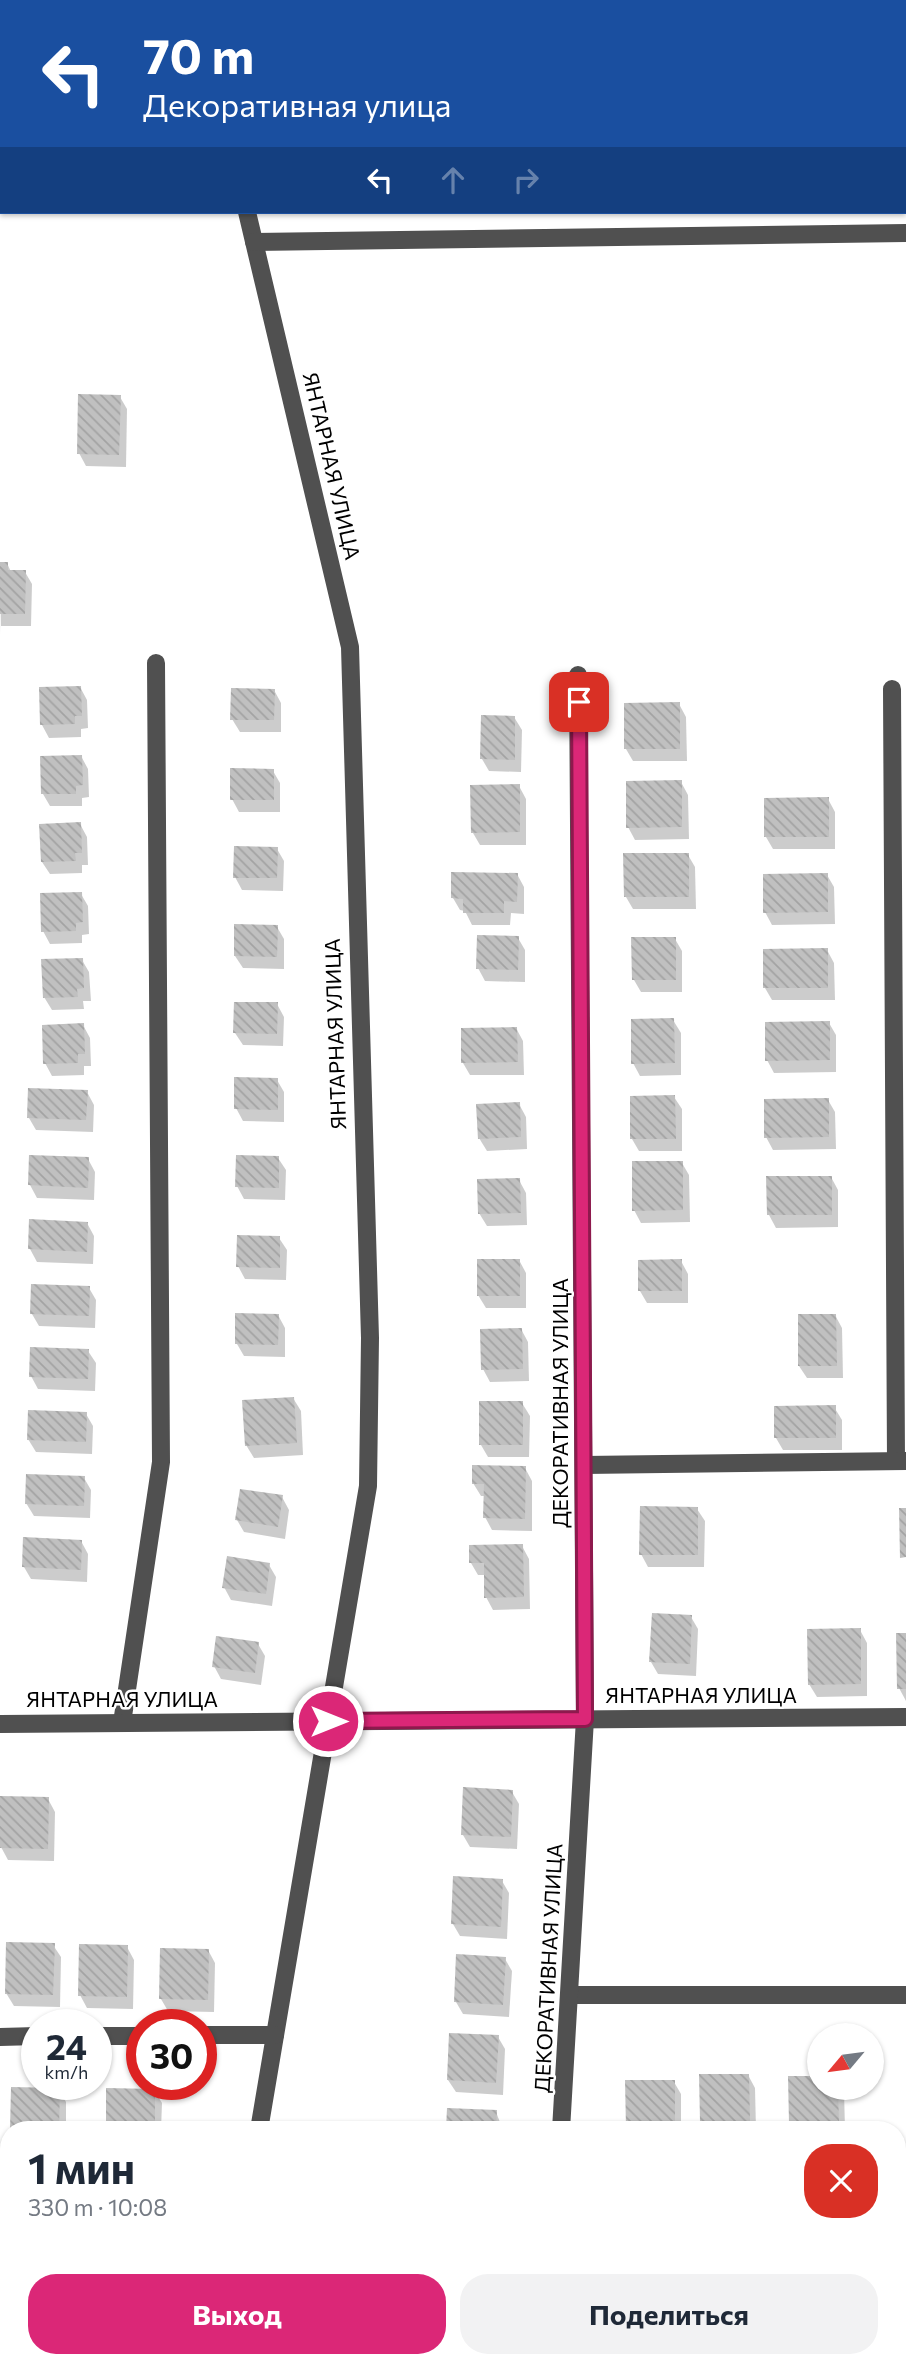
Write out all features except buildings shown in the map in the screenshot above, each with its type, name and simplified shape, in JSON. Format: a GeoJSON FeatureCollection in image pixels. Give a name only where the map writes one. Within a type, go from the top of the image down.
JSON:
{"type":"FeatureCollection","features":[{"type":"Feature","properties":{"kind":"street","name":"ЯНТАРНАЯ УЛИЦА"},"geometry":{"type":"LineString","coordinates":[[247,214],[350,648],[359,1067],[369,1338],[368,1486],[328,1721]]}},
{"type":"Feature","properties":{"kind":"street"},"geometry":{"type":"LineString","coordinates":[[254,242],[906,233]]}},
{"type":"Feature","properties":{"kind":"street"},"geometry":{"type":"LineString","coordinates":[[122,1723],[161,1462],[156,663]]}},
{"type":"Feature","properties":{"kind":"street","name":"ДЕКОРАТИВНАЯ УЛИЦА"},"geometry":{"type":"LineString","coordinates":[[562,2121],[585,1719],[579,675]]}},
{"type":"Feature","properties":{"kind":"street"},"geometry":{"type":"LineString","coordinates":[[584,1465],[901,1461],[892,689]]}},
{"type":"Feature","properties":{"kind":"street","name":"ЯНТАРНАЯ УЛИЦА"},"geometry":{"type":"LineString","coordinates":[[0,1724],[906,1717]]}},
{"type":"Feature","properties":{"kind":"street"},"geometry":{"type":"LineString","coordinates":[[261,2121],[328,1721]]}},
{"type":"Feature","properties":{"kind":"street"},"geometry":{"type":"LineString","coordinates":[[570,1996],[906,1996]]}},
{"type":"Feature","properties":{"kind":"street"},"geometry":{"type":"LineString","coordinates":[[217,2035],[275,2035]]}},
{"type":"Feature","properties":{"kind":"street"},"geometry":{"type":"LineString","coordinates":[[0,2037],[21,2036]]}},
{"type":"Feature","properties":{"kind":"route"},"geometry":{"type":"LineString","coordinates":[[328,1721],[585,1719],[579,702]]}}]}
